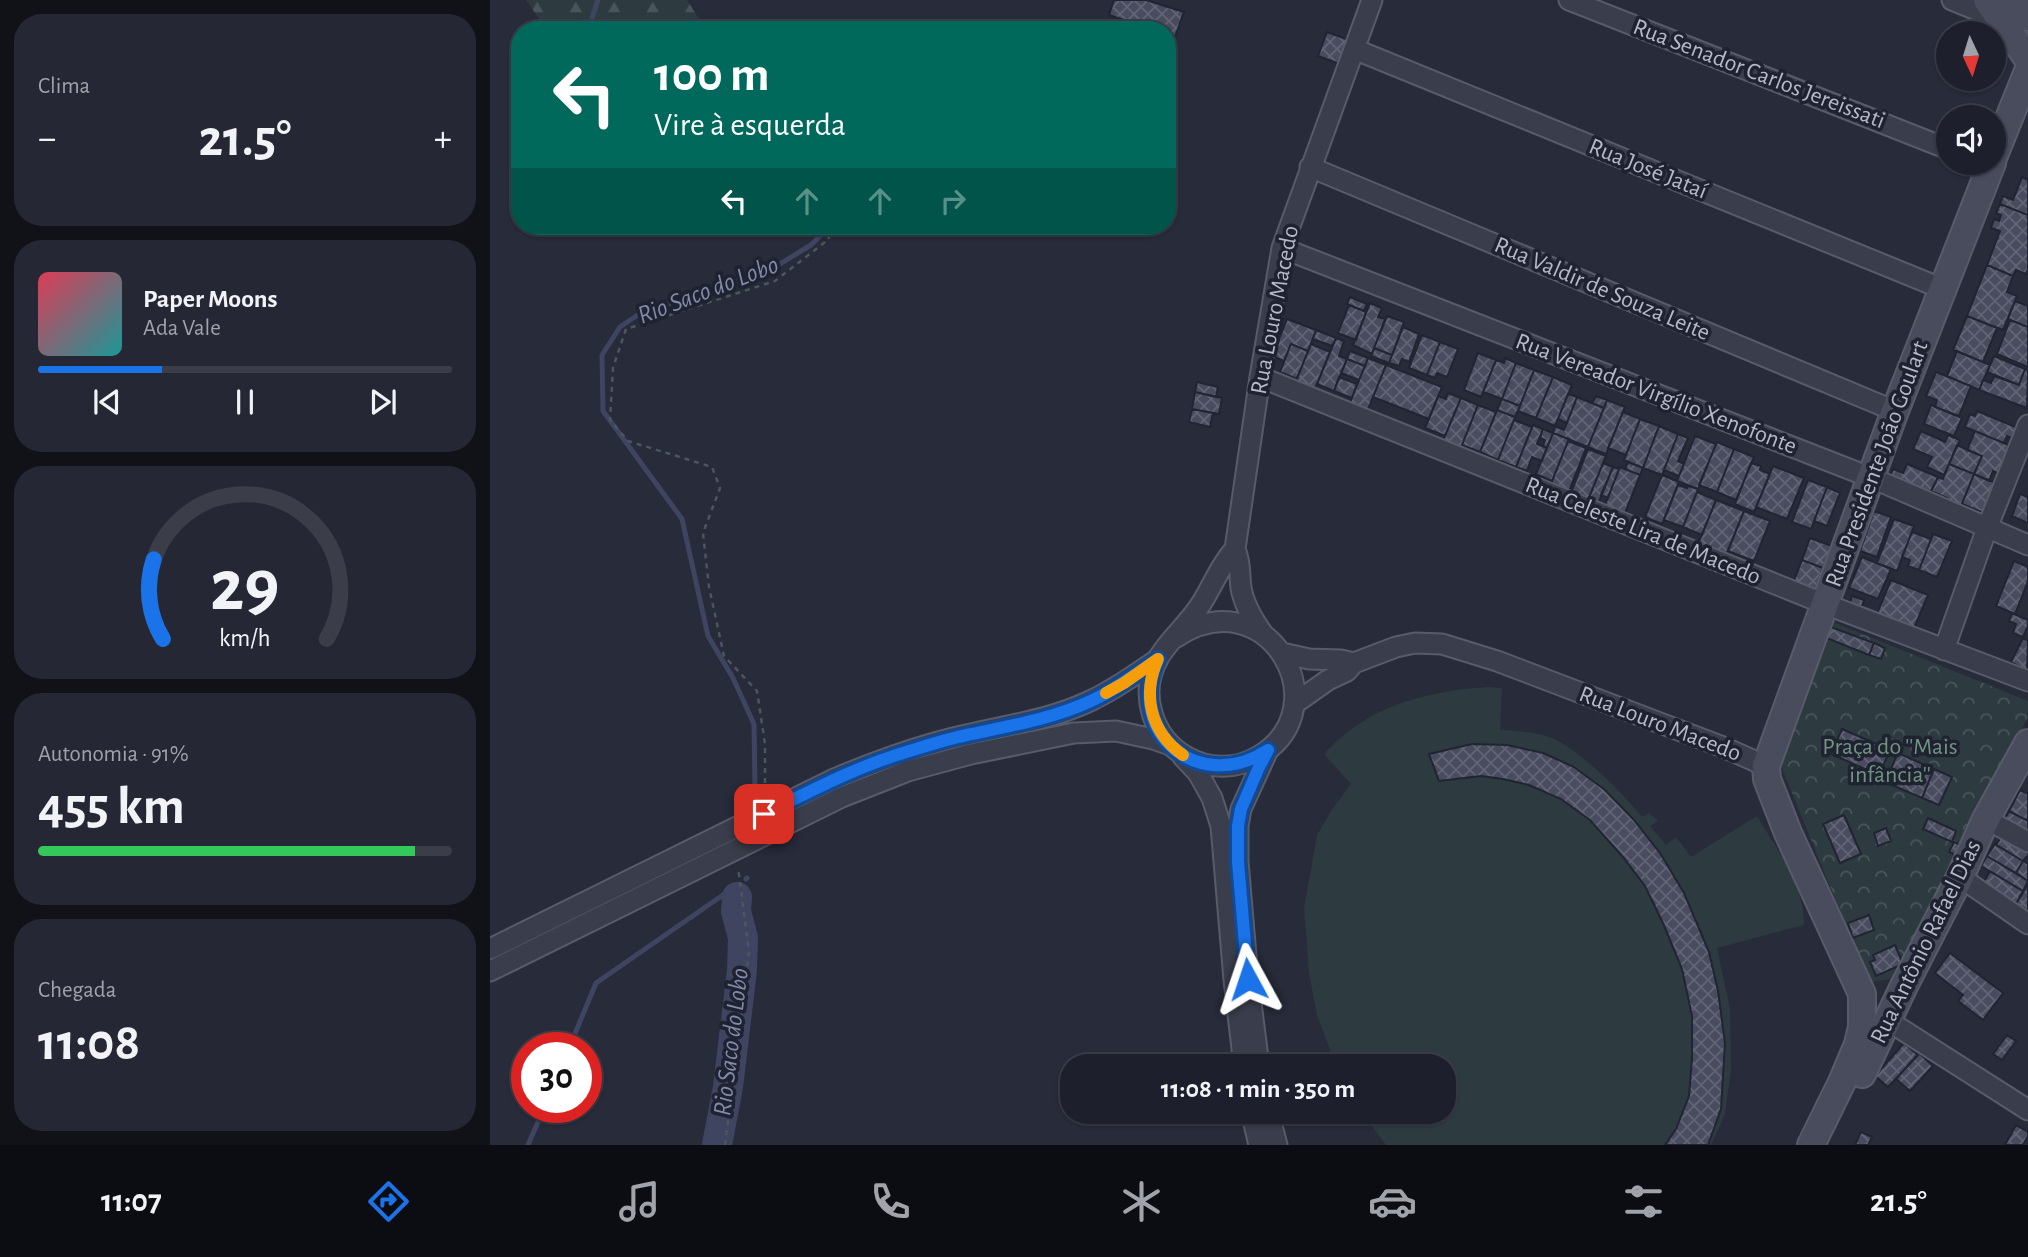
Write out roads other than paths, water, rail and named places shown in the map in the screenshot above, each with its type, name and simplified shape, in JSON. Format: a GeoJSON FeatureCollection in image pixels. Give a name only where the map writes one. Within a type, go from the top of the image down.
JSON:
{"type":"FeatureCollection","features":[{"type":"Feature","properties":{"kind":"street","name":"Rua Louro Macedo"},"geometry":{"type":"LineString","coordinates":[[1263,634],[1244,600],[1240,562],[1235,549],[1282,248],[1372,0]]}},
{"type":"Feature","properties":{"kind":"street","name":"Rua Senador Carlos Jereissati"},"geometry":{"type":"LineString","coordinates":[[1569,0],[1936,144]]}},
{"type":"Feature","properties":{"kind":"street"},"geometry":{"type":"LineString","coordinates":[[1952,0],[2001,7],[2028,17]]}},
{"type":"Feature","properties":{"kind":"street"},"geometry":{"type":"LineString","coordinates":[[2001,7],[2028,59]]}},
{"type":"Feature","properties":{"kind":"street","name":"Rua José Jataí"},"geometry":{"type":"LineString","coordinates":[[1354,48],[1943,289]]}},
{"type":"Feature","properties":{"kind":"street","name":"Rua Presidente João Goulart"},"geometry":{"type":"LineString","coordinates":[[2006,124],[2028,71]]}},
{"type":"Feature","properties":{"kind":"street","name":"Rua Valdir de Souza Leite"},"geometry":{"type":"LineString","coordinates":[[1310,167],[1895,411]]}},
{"type":"Feature","properties":{"kind":"street","name":"Rua Presidente João Goulart"},"geometry":{"type":"LineString","coordinates":[[1766,766],[1895,411],[1985,175]]}},
{"type":"Feature","properties":{"kind":"street","name":"Rua Vereador Virgílio Xenofonte"},"geometry":{"type":"LineString","coordinates":[[1282,248],[1872,478],[2028,545]]}},
{"type":"Feature","properties":{"kind":"street","name":"Rua Celeste Lira de Macedo"},"geometry":{"type":"LineString","coordinates":[[1260,377],[1825,604],[2028,681]]}},
{"type":"Feature","properties":{"kind":"street"},"geometry":{"type":"LineString","coordinates":[[1944,650],[1987,528],[2028,425]]}},
{"type":"Feature","properties":{"kind":"street","name":"Rua Louro Macedo"},"geometry":{"type":"LineString","coordinates":[[1175,638],[1203,601],[1224,561],[1235,549]]}},
{"type":"Feature","properties":{"kind":"street"},"geometry":{"type":"LineString","coordinates":[[490,949],[834,779],[902,753],[1058,714],[1090,701],[1124,683],[1158,659],[1175,638],[1186,630],[1225,621],[1238,623],[1263,634],[1282,653],[1293,677],[1294,704],[1285,729],[1268,750],[1259,767],[1241,809],[1238,826],[1238,862],[1257,1054]]}},
{"type":"Feature","properties":{"kind":"street","name":"Rua Louro Macedo"},"geometry":{"type":"LineString","coordinates":[[1294,704],[1320,685],[1347,671],[1354,663],[1396,647],[1415,643],[1442,644],[1497,661],[1766,766]]}},
{"type":"Feature","properties":{"kind":"street","name":"Rua Louro Macedo"},"geometry":{"type":"LineString","coordinates":[[1282,653],[1309,659],[1354,663]]}},
{"type":"Feature","properties":{"kind":"street"},"geometry":{"type":"LineString","coordinates":[[1158,659],[1149,684],[1155,723],[1198,773],[1221,826],[1243,1054]]}},
{"type":"Feature","properties":{"kind":"street"},"geometry":{"type":"LineString","coordinates":[[490,971],[864,788],[908,771],[971,754],[1095,731],[1135,734],[1175,749],[1192,760],[1218,766],[1245,762],[1268,750]]}},
{"type":"Feature","properties":{"kind":"street","name":"Rua Antônio Rafael Dias"},"geometry":{"type":"LineString","coordinates":[[1818,1144],[1892,1009],[1960,877],[1986,819],[2028,743]]}},
{"type":"Feature","properties":{"kind":"street","name":"Rua Antônio Rafael Dias"},"geometry":{"type":"LineString","coordinates":[[1766,766],[1767,779],[1788,833],[1862,995],[1862,1027],[1858,1044],[1818,1144]]}},
{"type":"Feature","properties":{"kind":"street"},"geometry":{"type":"LineString","coordinates":[[1986,819],[2028,842]]}},
{"type":"Feature","properties":{"kind":"street"},"geometry":{"type":"LineString","coordinates":[[1960,877],[2028,924]]}},
{"type":"Feature","properties":{"kind":"street"},"geometry":{"type":"LineString","coordinates":[[1862,995],[1878,1006],[1892,1009],[2028,1110]]}},
{"type":"Feature","properties":{"kind":"street"},"geometry":{"type":"LineString","coordinates":[[1254,1124],[1259,1145]]}},
{"type":"Feature","properties":{"kind":"street"},"geometry":{"type":"LineString","coordinates":[[1271,1124],[1277,1145]]}},
{"type":"Feature","properties":{"kind":"waterway","name":"Rio Saco do Lobo"},"geometry":{"type":"LineString","coordinates":[[591,21],[598,0]]}},
{"type":"Feature","properties":{"kind":"waterway","name":"Rio Saco do Lobo"},"geometry":{"type":"LineString","coordinates":[[755,787],[754,724],[733,678],[708,636],[682,519],[603,411],[602,355],[620,327],[645,310],[770,270],[811,245],[821,235]]}},
{"type":"Feature","properties":{"kind":"waterway"},"geometry":{"type":"LineString","coordinates":[[576,1032],[596,983],[733,888]]}},
{"type":"Feature","properties":{"kind":"waterway","name":"Rio Saco do Lobo"},"geometry":{"type":"LineString","coordinates":[[717,1145],[728,1087],[742,970],[743,938],[736,911],[737,897]]}},
{"type":"Feature","properties":{"kind":"waterway"},"geometry":{"type":"LineString","coordinates":[[528,1145],[538,1123]]}},
{"type":"Feature","properties":{"kind":"park label","name":"Praça do ''Mais infância''"},"geometry":{"type":"Point","coordinates":[1890,761]}}]}
